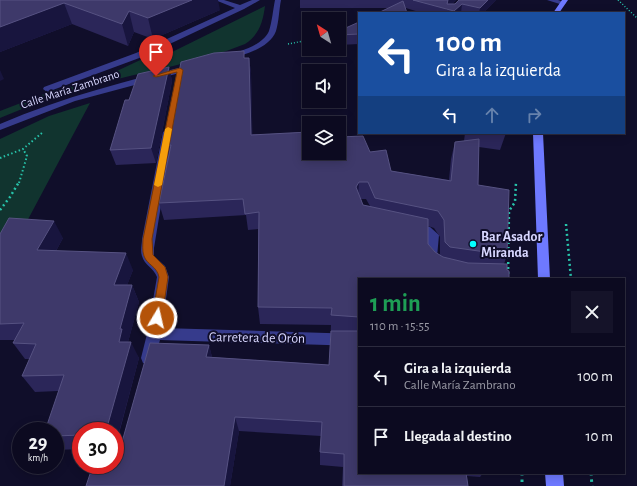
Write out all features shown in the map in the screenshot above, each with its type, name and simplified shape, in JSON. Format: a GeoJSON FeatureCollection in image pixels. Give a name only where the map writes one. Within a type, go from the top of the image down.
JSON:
{"type":"FeatureCollection","features":[{"type":"Feature","properties":{"kind":"street"},"geometry":{"type":"LineString","coordinates":[[218,0],[242,8]]}},
{"type":"Feature","properties":{"kind":"street"},"geometry":{"type":"LineString","coordinates":[[47,89],[139,56],[257,0]]}},
{"type":"Feature","properties":{"kind":"street"},"geometry":{"type":"LineString","coordinates":[[222,59],[252,50],[258,47],[269,37],[272,32],[278,0]]}},
{"type":"Feature","properties":{"kind":"street"},"geometry":{"type":"LineString","coordinates":[[550,0],[564,1],[557,12]]}},
{"type":"Feature","properties":{"kind":"street","name":"Calle María Zambrano"},"geometry":{"type":"LineString","coordinates":[[0,127],[42,109],[78,97],[202,64]]}},
{"type":"Feature","properties":{"kind":"street"},"geometry":{"type":"LineString","coordinates":[[178,83],[180,70]]}},
{"type":"Feature","properties":{"kind":"street"},"geometry":{"type":"LineString","coordinates":[[144,372],[154,334],[163,277],[162,269],[151,260],[148,255],[148,239],[170,122]]}},
{"type":"Feature","properties":{"kind":"street"},"geometry":{"type":"LineString","coordinates":[[538,134],[544,278]]}},
{"type":"Feature","properties":{"kind":"street"},"geometry":{"type":"LineString","coordinates":[[402,225],[430,232],[433,238],[433,261],[442,269]]}},
{"type":"Feature","properties":{"kind":"street","name":"Carretera de Orón"},"geometry":{"type":"LineString","coordinates":[[154,334],[358,340]]}},
{"type":"Feature","properties":{"kind":"street"},"geometry":{"type":"LineString","coordinates":[[554,474],[555,486]]}},
{"type":"Feature","properties":{"kind":"path"},"geometry":{"type":"LineString","coordinates":[[618,0],[637,18]]}},
{"type":"Feature","properties":{"kind":"path"},"geometry":{"type":"LineString","coordinates":[[0,158],[23,149],[47,128]]}},
{"type":"Feature","properties":{"kind":"path"},"geometry":{"type":"LineString","coordinates":[[0,210],[10,199],[20,183],[26,156],[23,149]]}},
{"type":"Feature","properties":{"kind":"path"},"geometry":{"type":"LineString","coordinates":[[508,278],[509,211],[516,204],[516,180]]}},
{"type":"Feature","properties":{"kind":"path"},"geometry":{"type":"LineString","coordinates":[[522,474],[522,486]]}},
{"type":"Feature","properties":{"kind":"path"},"geometry":{"type":"LineString","coordinates":[[591,474],[592,486]]}},
{"type":"Feature","properties":{"kind":"green space"},"geometry":{"type":"Polygon","coordinates":[[[265,6],[260,28],[254,37],[245,44],[190,62],[71,92],[0,118],[0,111],[52,91],[104,77],[151,55],[160,58],[265,6]]]}},
{"type":"Feature","properties":{"kind":"green space"},"geometry":{"type":"Polygon","coordinates":[[[90,103],[0,272],[0,139],[49,116],[90,103]]]}},
{"type":"Feature","properties":{"kind":"building"},"geometry":{"type":"Polygon","coordinates":[[[0,0],[192,0],[148,18],[129,11],[122,24],[64,3],[0,27],[0,0]]]}},
{"type":"Feature","properties":{"kind":"building"},"geometry":{"type":"Polygon","coordinates":[[[413,0],[448,0],[447,4],[455,4],[459,0],[488,0],[480,8],[462,4],[454,11],[413,0]]]}},
{"type":"Feature","properties":{"kind":"building"},"geometry":{"type":"Polygon","coordinates":[[[403,1],[407,12],[380,12],[403,1]]]}},
{"type":"Feature","properties":{"kind":"building"},"geometry":{"type":"Polygon","coordinates":[[[358,22],[358,34],[346,35],[346,28],[358,22]]]}},
{"type":"Feature","properties":{"kind":"building"},"geometry":{"type":"Polygon","coordinates":[[[244,51],[244,58],[249,58],[251,135],[302,132],[302,160],[346,160],[346,137],[363,136],[370,152],[386,150],[391,171],[451,181],[455,142],[479,139],[478,185],[509,190],[507,255],[450,247],[445,242],[444,220],[438,211],[375,198],[368,182],[359,182],[356,187],[363,205],[428,219],[428,244],[435,252],[443,257],[468,263],[507,264],[509,278],[358,278],[358,317],[331,315],[332,308],[258,307],[259,212],[245,214],[243,199],[159,203],[171,145],[165,146],[181,62],[214,53],[244,51]]]}},
{"type":"Feature","properties":{"kind":"building"},"geometry":{"type":"Polygon","coordinates":[[[169,67],[151,148],[110,150],[125,100],[129,100],[138,74],[169,67]]]}},
{"type":"Feature","properties":{"kind":"building"},"geometry":{"type":"Polygon","coordinates":[[[9,218],[54,221],[37,250],[126,253],[114,285],[132,285],[120,329],[122,329],[119,342],[131,342],[109,422],[72,422],[72,435],[64,436],[64,422],[48,422],[64,375],[22,376],[36,344],[13,343],[24,323],[0,324],[0,234],[9,218]]]}},
{"type":"Feature","properties":{"kind":"building"},"geometry":{"type":"Polygon","coordinates":[[[331,331],[358,331],[358,474],[466,474],[468,486],[344,486],[344,454],[320,452],[322,422],[235,417],[224,486],[86,486],[90,474],[124,474],[124,435],[150,343],[209,345],[206,357],[329,365],[331,331]]]}},
{"type":"Feature","properties":{"kind":"slow traffic"},"geometry":{"type":"LineString","coordinates":[[158,185],[168,129]]}},
{"type":"Feature","properties":{"kind":"place","name":"Bar Asador Miranda"},"geometry":{"type":"Point","coordinates":[473,244]}},
{"type":"Feature","properties":{"kind":"route"},"geometry":{"type":"LineString","coordinates":[[156,76],[180,70],[148,239],[148,255],[151,260],[162,269],[163,277],[157,318]]}}]}
